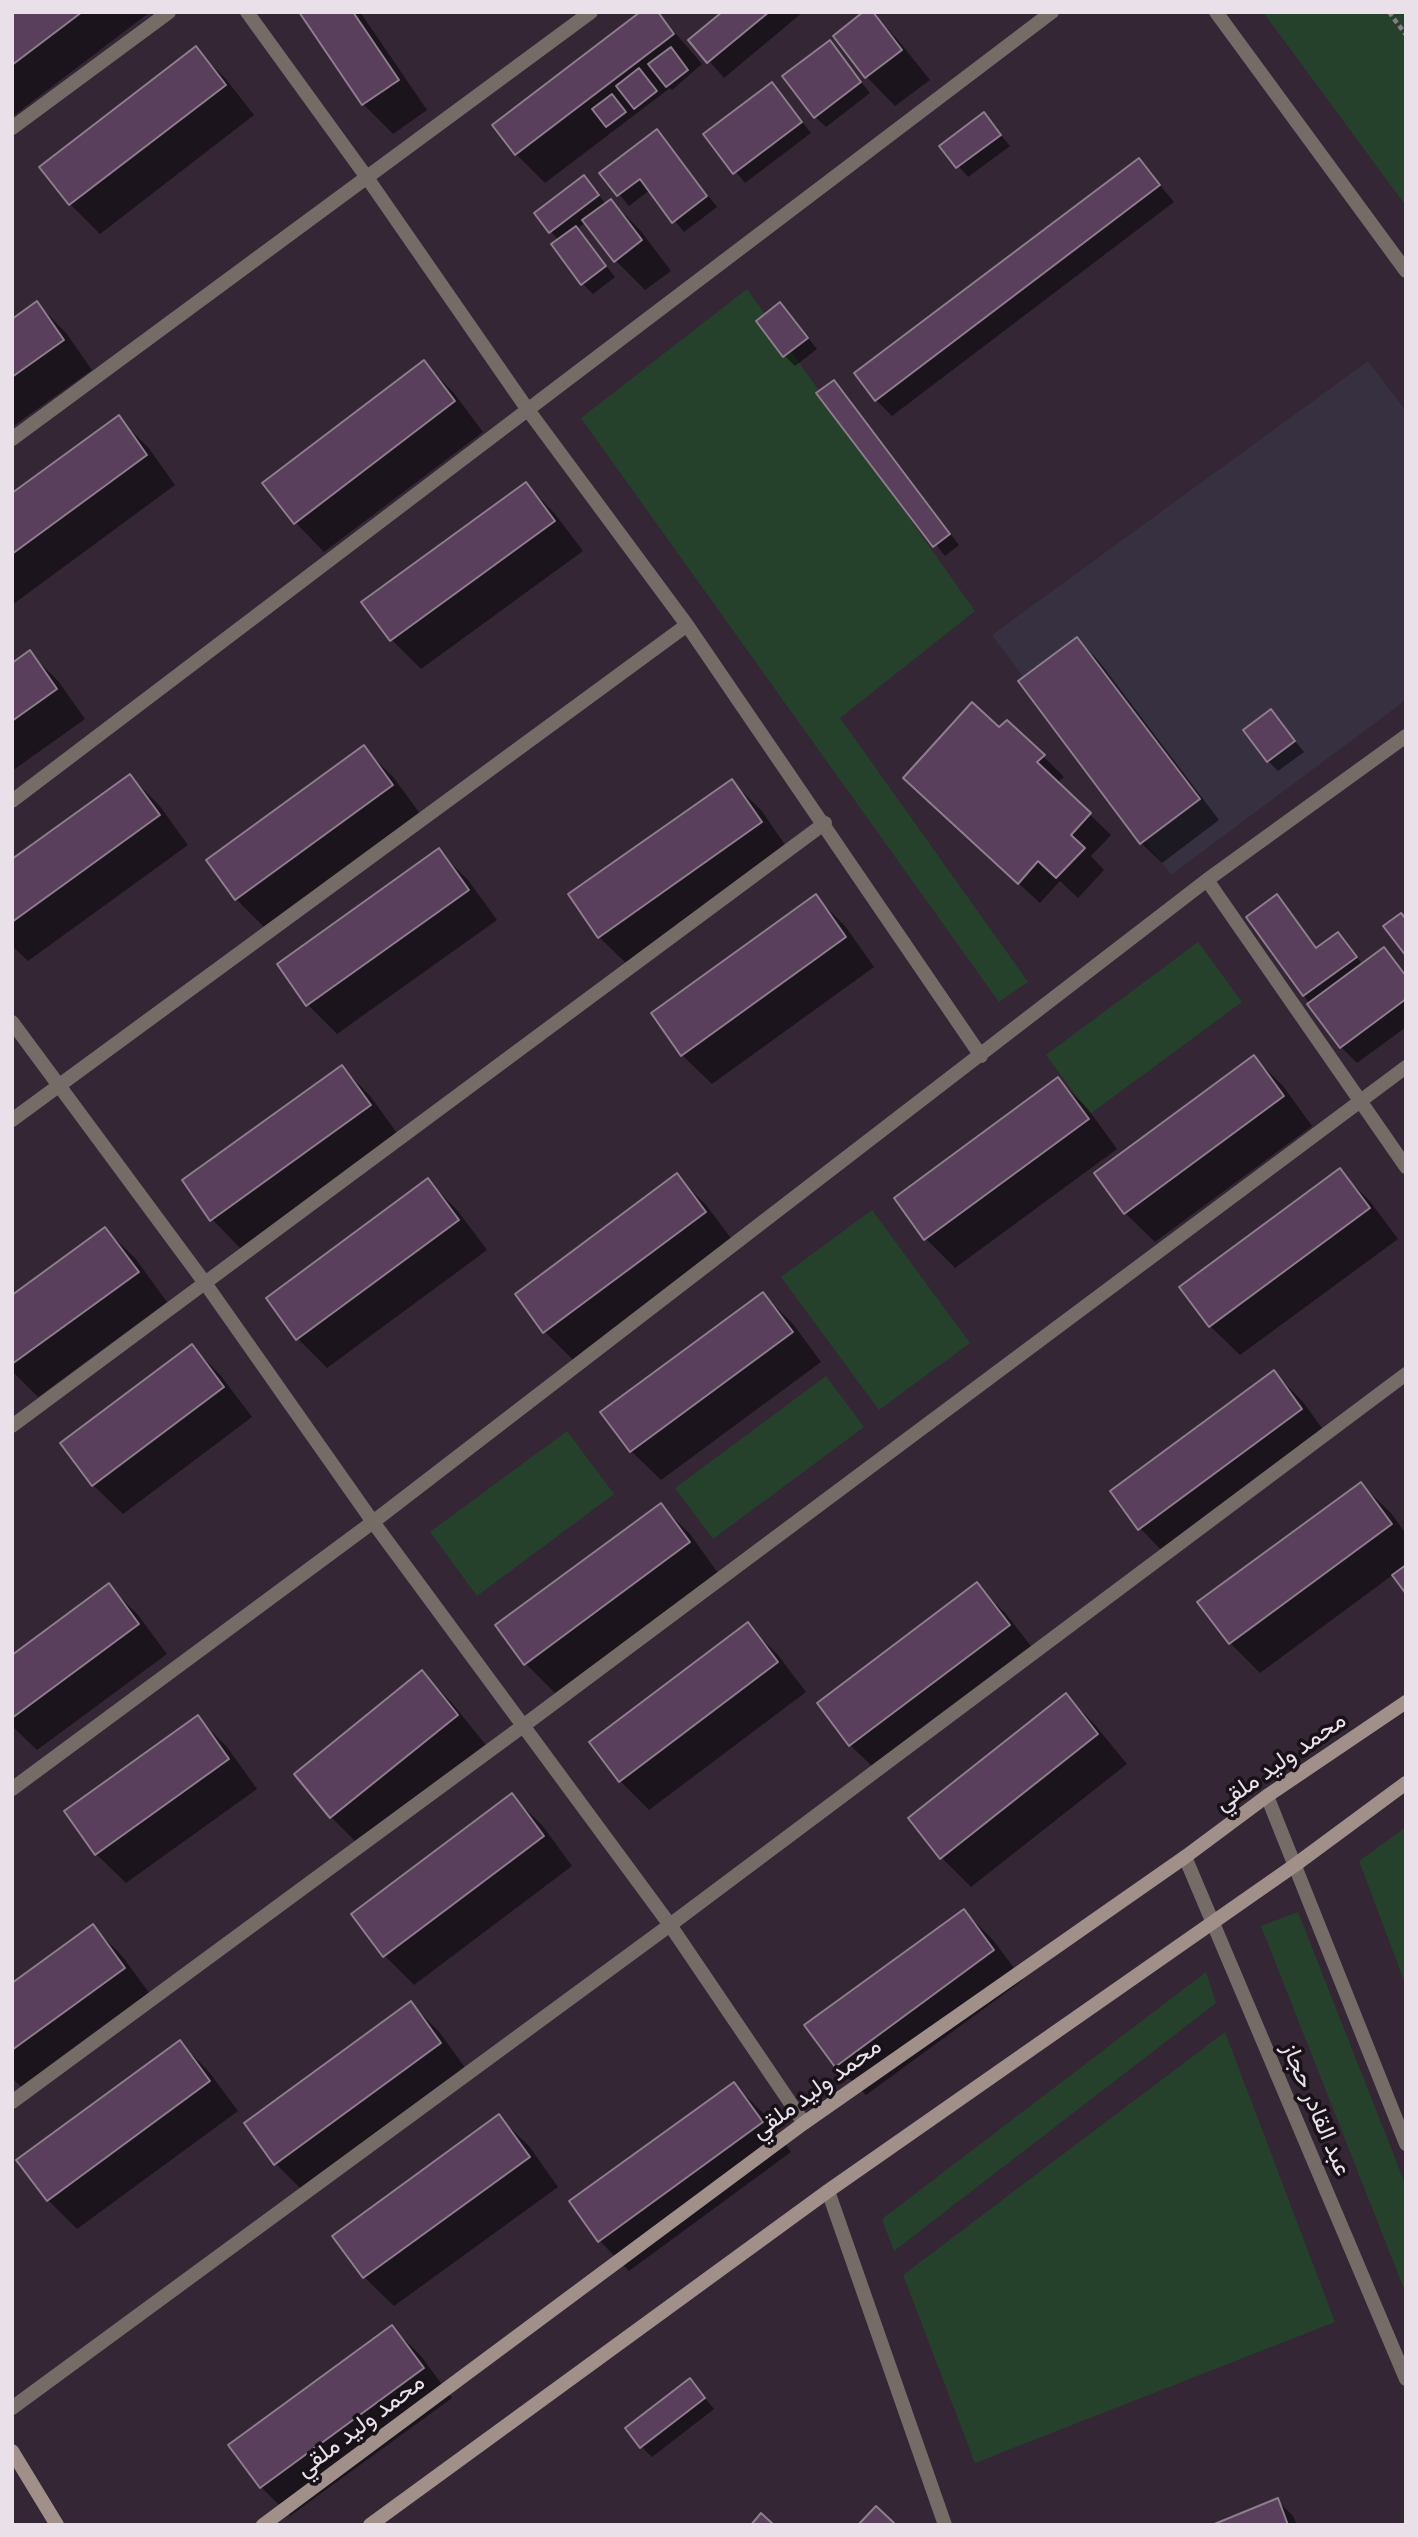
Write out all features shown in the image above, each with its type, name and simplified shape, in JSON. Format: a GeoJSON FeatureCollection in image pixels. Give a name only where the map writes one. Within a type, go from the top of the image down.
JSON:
{"type":"FeatureCollection","features":[{"type":"Feature","properties":{"kind":"street"},"geometry":{"type":"LineString","coordinates":[[12,128],[169,12]]}},
{"type":"Feature","properties":{"kind":"street"},"geometry":{"type":"LineString","coordinates":[[247,12],[368,179],[528,410],[687,625],[825,823],[981,1056]]}},
{"type":"Feature","properties":{"kind":"street"},"geometry":{"type":"LineString","coordinates":[[12,439],[591,12]]}},
{"type":"Feature","properties":{"kind":"street"},"geometry":{"type":"LineString","coordinates":[[12,801],[1052,12]]}},
{"type":"Feature","properties":{"kind":"street"},"geometry":{"type":"LineString","coordinates":[[1216,12],[1406,271]]}},
{"type":"Feature","properties":{"kind":"street"},"geometry":{"type":"LineString","coordinates":[[12,1120],[687,625]]}},
{"type":"Feature","properties":{"kind":"street"},"geometry":{"type":"LineString","coordinates":[[12,1789],[373,1522],[1207,880],[1406,736]]}},
{"type":"Feature","properties":{"kind":"street"},"geometry":{"type":"LineString","coordinates":[[12,1426],[825,823]]}},
{"type":"Feature","properties":{"kind":"street"},"geometry":{"type":"LineString","coordinates":[[1207,880],[1406,1167]]}},
{"type":"Feature","properties":{"kind":"street"},"geometry":{"type":"LineString","coordinates":[[12,1022],[205,1283],[373,1522],[670,1925],[804,2123]]}},
{"type":"Feature","properties":{"kind":"street"},"geometry":{"type":"LineString","coordinates":[[12,2102],[523,1726],[1406,1067]]}},
{"type":"Feature","properties":{"kind":"street"},"geometry":{"type":"LineString","coordinates":[[12,2408],[670,1925],[1406,1374]]}},
{"type":"Feature","properties":{"kind":"street","name":"محمد وليد ملقي"},"geometry":{"type":"LineString","coordinates":[[263,2525],[804,2123],[1185,1857],[1267,1796],[1406,1702]]}},
{"type":"Feature","properties":{"kind":"street"},"geometry":{"type":"LineString","coordinates":[[370,2525],[828,2191],[1294,1866],[1406,1783]]}},
{"type":"Feature","properties":{"kind":"street"},"geometry":{"type":"LineString","coordinates":[[1267,1796],[1406,2144]]}},
{"type":"Feature","properties":{"kind":"street","name":"عبد القادر حجاز"},"geometry":{"type":"LineString","coordinates":[[1185,1857],[1406,2379]]}},
{"type":"Feature","properties":{"kind":"street"},"geometry":{"type":"LineString","coordinates":[[828,2191],[945,2525]]}},
{"type":"Feature","properties":{"kind":"street"},"geometry":{"type":"LineString","coordinates":[[12,2451],[57,2525]]}},
{"type":"Feature","properties":{"kind":"path"},"geometry":{"type":"LineString","coordinates":[[1389,12],[1406,36]]}},
{"type":"Feature","properties":{"kind":"shaded area"},"geometry":{"type":"Polygon","coordinates":[[[1368,361],[1406,411],[1406,700],[1171,875],[992,635],[1368,361]]]}},
{"type":"Feature","properties":{"kind":"green space"},"geometry":{"type":"Polygon","coordinates":[[[1263,12],[1406,12],[1406,206],[1263,12]]]}},
{"type":"Feature","properties":{"kind":"green space"},"geometry":{"type":"Polygon","coordinates":[[[747,289],[975,611],[840,718],[1028,982],[999,1002],[581,418],[747,289]]]}},
{"type":"Feature","properties":{"kind":"green space"},"geometry":{"type":"Polygon","coordinates":[[[1198,942],[1242,1002],[1090,1114],[1046,1055],[1198,942]]]}},
{"type":"Feature","properties":{"kind":"green space"},"geometry":{"type":"Polygon","coordinates":[[[872,1210],[970,1343],[879,1410],[781,1277],[872,1210]]]}},
{"type":"Feature","properties":{"kind":"green space"},"geometry":{"type":"Polygon","coordinates":[[[826,1376],[864,1427],[713,1539],[675,1488],[826,1376]]]}},
{"type":"Feature","properties":{"kind":"green space"},"geometry":{"type":"Polygon","coordinates":[[[567,1431],[614,1494],[477,1596],[430,1532],[567,1431]]]}},
{"type":"Feature","properties":{"kind":"green space"},"geometry":{"type":"Polygon","coordinates":[[[1406,1827],[1406,1986],[1359,1861],[1406,1827]]]}},
{"type":"Feature","properties":{"kind":"green space"},"geometry":{"type":"Polygon","coordinates":[[[1298,1912],[1406,2186],[1406,2294],[1261,1926],[1298,1912]]]}},
{"type":"Feature","properties":{"kind":"green space"},"geometry":{"type":"Polygon","coordinates":[[[1206,1972],[1216,2003],[894,2251],[882,2219],[1206,1972]]]}},
{"type":"Feature","properties":{"kind":"green space"},"geometry":{"type":"Polygon","coordinates":[[[1225,2032],[1335,2322],[975,2463],[903,2275],[1225,2032]]]}},
{"type":"Feature","properties":{"kind":"building"},"geometry":{"type":"Polygon","coordinates":[[[12,12],[82,12],[12,65],[12,12]]]}},
{"type":"Feature","properties":{"kind":"building"},"geometry":{"type":"Polygon","coordinates":[[[299,12],[353,12],[399,80],[362,105],[299,12]]]}},
{"type":"Feature","properties":{"kind":"building"},"geometry":{"type":"Polygon","coordinates":[[[640,12],[658,12],[674,34],[515,155],[492,125],[640,12]]]}},
{"type":"Feature","properties":{"kind":"building"},"geometry":{"type":"Polygon","coordinates":[[[722,12],[769,12],[707,63],[688,40],[722,12]]]}},
{"type":"Feature","properties":{"kind":"building"},"geometry":{"type":"Polygon","coordinates":[[[863,12],[873,12],[902,50],[865,78],[833,36],[863,12]]]}},
{"type":"Feature","properties":{"kind":"building"},"geometry":{"type":"Polygon","coordinates":[[[830,40],[861,82],[814,118],[782,76],[830,40]]]}},
{"type":"Feature","properties":{"kind":"building"},"geometry":{"type":"Polygon","coordinates":[[[196,46],[226,85],[69,205],[39,167],[196,46]]]}},
{"type":"Feature","properties":{"kind":"building"},"geometry":{"type":"Polygon","coordinates":[[[671,47],[688,70],[666,87],[648,64],[671,47]]]}},
{"type":"Feature","properties":{"kind":"building"},"geometry":{"type":"Polygon","coordinates":[[[639,68],[657,91],[634,109],[616,86],[639,68]]]}},
{"type":"Feature","properties":{"kind":"building"},"geometry":{"type":"Polygon","coordinates":[[[772,82],[802,122],[733,174],[703,134],[772,82]]]}},
{"type":"Feature","properties":{"kind":"building"},"geometry":{"type":"Polygon","coordinates":[[[612,94],[626,112],[606,127],[592,109],[612,94]]]}},
{"type":"Feature","properties":{"kind":"building"},"geometry":{"type":"Polygon","coordinates":[[[984,112],[1001,135],[956,168],[939,146],[984,112]]]}},
{"type":"Feature","properties":{"kind":"building"},"geometry":{"type":"Polygon","coordinates":[[[657,129],[707,196],[672,223],[640,179],[617,196],[599,173],[657,129]]]}},
{"type":"Feature","properties":{"kind":"building"},"geometry":{"type":"Polygon","coordinates":[[[1139,158],[1160,185],[875,401],[854,373],[1139,158]]]}},
{"type":"Feature","properties":{"kind":"building"},"geometry":{"type":"Polygon","coordinates":[[[584,175],[599,195],[549,233],[534,213],[584,175]]]}},
{"type":"Feature","properties":{"kind":"building"},"geometry":{"type":"Polygon","coordinates":[[[611,199],[642,240],[614,262],[582,220],[611,199]]]}},
{"type":"Feature","properties":{"kind":"building"},"geometry":{"type":"Polygon","coordinates":[[[576,226],[606,266],[581,285],[551,244],[576,226]]]}},
{"type":"Feature","properties":{"kind":"building"},"geometry":{"type":"Polygon","coordinates":[[[37,301],[64,340],[12,377],[12,319],[37,301]]]}},
{"type":"Feature","properties":{"kind":"building"},"geometry":{"type":"Polygon","coordinates":[[[780,302],[808,338],[783,357],[756,321],[780,302]]]}},
{"type":"Feature","properties":{"kind":"building"},"geometry":{"type":"Polygon","coordinates":[[[424,360],[455,401],[294,524],[262,483],[424,360]]]}},
{"type":"Feature","properties":{"kind":"building"},"geometry":{"type":"Polygon","coordinates":[[[834,380],[950,534],[933,547],[816,393],[834,380]]]}},
{"type":"Feature","properties":{"kind":"building"},"geometry":{"type":"Polygon","coordinates":[[[119,415],[147,455],[12,554],[12,493],[119,415]]]}},
{"type":"Feature","properties":{"kind":"building"},"geometry":{"type":"Polygon","coordinates":[[[526,482],[555,521],[390,641],[361,602],[526,482]]]}},
{"type":"Feature","properties":{"kind":"building"},"geometry":{"type":"Polygon","coordinates":[[[1077,637],[1200,799],[1140,844],[1018,681],[1077,637]]]}},
{"type":"Feature","properties":{"kind":"building"},"geometry":{"type":"Polygon","coordinates":[[[30,650],[57,689],[12,721],[12,663],[30,650]]]}},
{"type":"Feature","properties":{"kind":"building"},"geometry":{"type":"Polygon","coordinates":[[[972,702],[999,727],[1007,720],[1045,755],[1037,762],[1091,813],[1071,835],[1085,848],[1056,878],[1038,861],[1018,884],[903,778],[972,702]]]}},
{"type":"Feature","properties":{"kind":"building"},"geometry":{"type":"Polygon","coordinates":[[[1271,709],[1295,741],[1267,762],[1243,730],[1271,709]]]}},
{"type":"Feature","properties":{"kind":"building"},"geometry":{"type":"Polygon","coordinates":[[[364,745],[393,785],[235,900],[206,860],[364,745]]]}},
{"type":"Feature","properties":{"kind":"building"},"geometry":{"type":"Polygon","coordinates":[[[130,774],[160,815],[12,922],[12,859],[130,774]]]}},
{"type":"Feature","properties":{"kind":"building"},"geometry":{"type":"Polygon","coordinates":[[[732,779],[762,822],[598,938],[568,894],[732,779]]]}},
{"type":"Feature","properties":{"kind":"building"},"geometry":{"type":"Polygon","coordinates":[[[439,848],[469,890],[306,1006],[277,964],[439,848]]]}},
{"type":"Feature","properties":{"kind":"building"},"geometry":{"type":"Polygon","coordinates":[[[816,894],[846,937],[681,1056],[651,1013],[816,894]]]}},
{"type":"Feature","properties":{"kind":"building"},"geometry":{"type":"Polygon","coordinates":[[[1277,894],[1316,948],[1338,932],[1357,957],[1303,996],[1246,917],[1277,894]]]}},
{"type":"Feature","properties":{"kind":"building"},"geometry":{"type":"Polygon","coordinates":[[[1401,913],[1406,919],[1406,956],[1383,926],[1401,913]]]}},
{"type":"Feature","properties":{"kind":"building"},"geometry":{"type":"Polygon","coordinates":[[[1384,947],[1406,976],[1406,999],[1340,1048],[1307,1004],[1384,947]]]}},
{"type":"Feature","properties":{"kind":"building"},"geometry":{"type":"Polygon","coordinates":[[[1254,1055],[1284,1096],[1124,1214],[1094,1173],[1254,1055]]]}},
{"type":"Feature","properties":{"kind":"building"},"geometry":{"type":"Polygon","coordinates":[[[342,1065],[371,1105],[210,1221],[182,1180],[342,1065]]]}},
{"type":"Feature","properties":{"kind":"building"},"geometry":{"type":"Polygon","coordinates":[[[1058,1077],[1089,1119],[924,1240],[894,1198],[1058,1077]]]}},
{"type":"Feature","properties":{"kind":"building"},"geometry":{"type":"Polygon","coordinates":[[[1340,1168],[1370,1208],[1209,1327],[1179,1287],[1340,1168]]]}},
{"type":"Feature","properties":{"kind":"building"},"geometry":{"type":"Polygon","coordinates":[[[677,1173],[706,1212],[543,1333],[515,1294],[677,1173]]]}},
{"type":"Feature","properties":{"kind":"building"},"geometry":{"type":"Polygon","coordinates":[[[428,1178],[459,1220],[296,1340],[266,1298],[428,1178]]]}},
{"type":"Feature","properties":{"kind":"building"},"geometry":{"type":"Polygon","coordinates":[[[105,1227],[139,1272],[12,1364],[12,1295],[105,1227]]]}},
{"type":"Feature","properties":{"kind":"building"},"geometry":{"type":"Polygon","coordinates":[[[763,1292],[793,1332],[630,1452],[600,1412],[763,1292]]]}},
{"type":"Feature","properties":{"kind":"building"},"geometry":{"type":"Polygon","coordinates":[[[192,1344],[224,1387],[92,1486],[60,1443],[192,1344]]]}},
{"type":"Feature","properties":{"kind":"building"},"geometry":{"type":"Polygon","coordinates":[[[1274,1370],[1302,1409],[1138,1530],[1110,1491],[1274,1370]]]}},
{"type":"Feature","properties":{"kind":"building"},"geometry":{"type":"Polygon","coordinates":[[[1361,1482],[1392,1524],[1229,1644],[1197,1602],[1361,1482]]]}},
{"type":"Feature","properties":{"kind":"building"},"geometry":{"type":"Polygon","coordinates":[[[661,1503],[690,1542],[524,1665],[495,1625],[661,1503]]]}},
{"type":"Feature","properties":{"kind":"building"},"geometry":{"type":"Polygon","coordinates":[[[1406,1565],[1406,1594],[1392,1575],[1406,1565]]]}},
{"type":"Feature","properties":{"kind":"building"},"geometry":{"type":"Polygon","coordinates":[[[977,1582],[1010,1625],[849,1746],[817,1703],[977,1582]]]}},
{"type":"Feature","properties":{"kind":"building"},"geometry":{"type":"Polygon","coordinates":[[[109,1583],[139,1624],[12,1718],[12,1655],[109,1583]]]}},
{"type":"Feature","properties":{"kind":"building"},"geometry":{"type":"Polygon","coordinates":[[[748,1622],[778,1662],[619,1782],[589,1742],[748,1622]]]}},
{"type":"Feature","properties":{"kind":"building"},"geometry":{"type":"Polygon","coordinates":[[[422,1670],[458,1715],[330,1818],[294,1774],[422,1670]]]}},
{"type":"Feature","properties":{"kind":"building"},"geometry":{"type":"Polygon","coordinates":[[[1066,1693],[1098,1734],[940,1859],[908,1818],[1066,1693]]]}},
{"type":"Feature","properties":{"kind":"building"},"geometry":{"type":"Polygon","coordinates":[[[198,1715],[229,1759],[95,1855],[64,1811],[198,1715]]]}},
{"type":"Feature","properties":{"kind":"building"},"geometry":{"type":"Polygon","coordinates":[[[512,1793],[544,1836],[383,1957],[351,1914],[512,1793]]]}},
{"type":"Feature","properties":{"kind":"building"},"geometry":{"type":"Polygon","coordinates":[[[964,1909],[994,1950],[835,2067],[804,2025],[964,1909]]]}},
{"type":"Feature","properties":{"kind":"building"},"geometry":{"type":"Polygon","coordinates":[[[93,1924],[125,1968],[12,2050],[12,1983],[93,1924]]]}},
{"type":"Feature","properties":{"kind":"building"},"geometry":{"type":"Polygon","coordinates":[[[411,2001],[441,2043],[274,2165],[244,2123],[411,2001]]]}},
{"type":"Feature","properties":{"kind":"building"},"geometry":{"type":"Polygon","coordinates":[[[180,2040],[210,2081],[47,2201],[16,2160],[180,2040]]]}},
{"type":"Feature","properties":{"kind":"building"},"geometry":{"type":"Polygon","coordinates":[[[734,2082],[763,2122],[598,2242],[569,2201],[734,2082]]]}},
{"type":"Feature","properties":{"kind":"building"},"geometry":{"type":"Polygon","coordinates":[[[499,2114],[530,2157],[363,2278],[332,2236],[499,2114]]]}},
{"type":"Feature","properties":{"kind":"building"},"geometry":{"type":"Polygon","coordinates":[[[392,2325],[424,2368],[260,2488],[228,2445],[392,2325]]]}},
{"type":"Feature","properties":{"kind":"building"},"geometry":{"type":"Polygon","coordinates":[[[690,2378],[705,2398],[640,2448],[625,2428],[690,2378]]]}},
{"type":"Feature","properties":{"kind":"building"},"geometry":{"type":"Polygon","coordinates":[[[1278,2498],[1288,2525],[1212,2525],[1278,2498]]]}},
{"type":"Feature","properties":{"kind":"building"},"geometry":{"type":"Polygon","coordinates":[[[876,2506],[894,2523],[858,2525],[876,2506]]]}},
{"type":"Feature","properties":{"kind":"building"},"geometry":{"type":"Polygon","coordinates":[[[761,2513],[774,2525],[751,2525],[761,2513]]]}}]}
